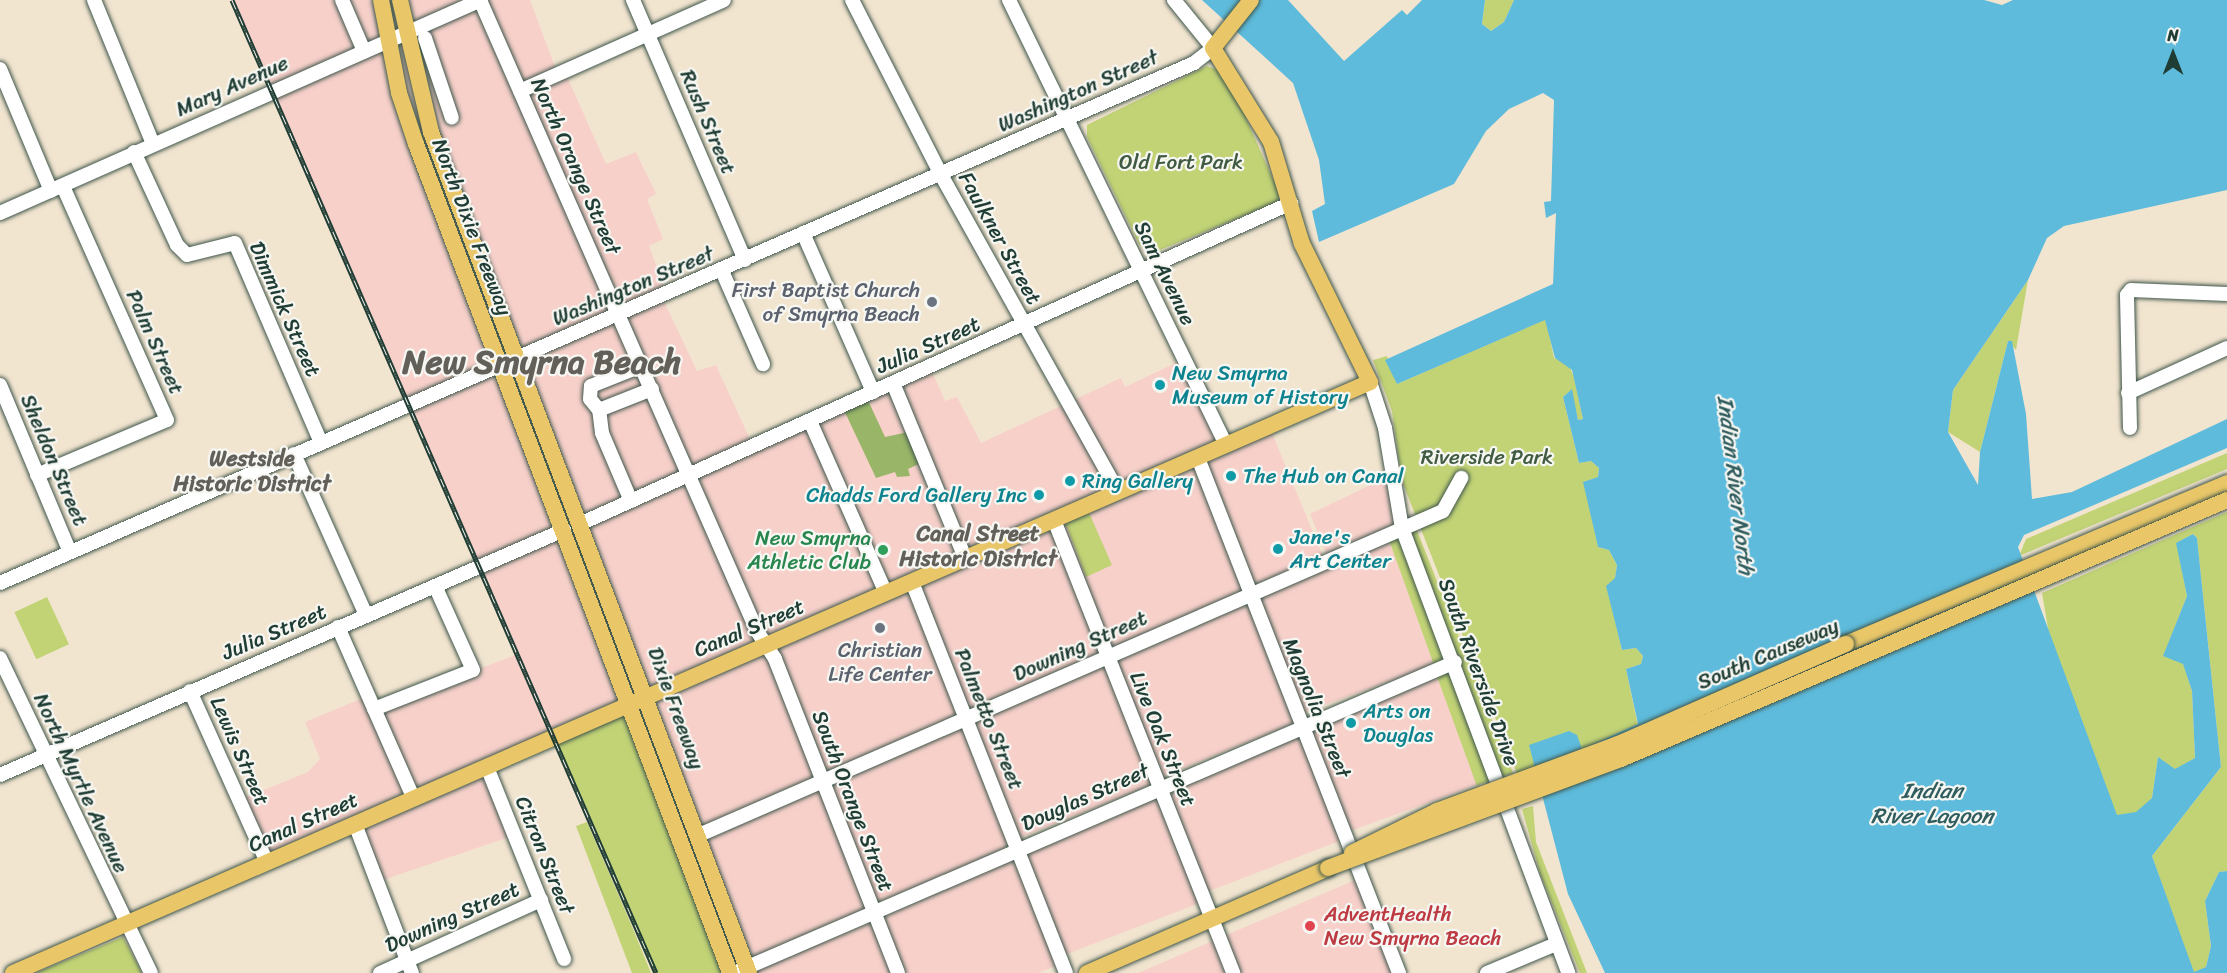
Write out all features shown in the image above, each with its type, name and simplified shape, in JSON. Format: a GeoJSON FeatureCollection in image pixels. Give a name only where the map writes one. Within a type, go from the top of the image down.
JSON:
{"type":"FeatureCollection","features":[{"type":"Feature","properties":{"kind":"main road","name":"North Dixie Freeway"},"geometry":{"type":"LineString","coordinates":[[381,0],[387,42],[416,144],[543,472]]}},
{"type":"Feature","properties":{"kind":"main road","name":"North Dixie Freeway"},"geometry":{"type":"LineString","coordinates":[[400,0],[405,34],[429,127],[558,459]]}},
{"type":"Feature","properties":{"kind":"main road"},"geometry":{"type":"LineString","coordinates":[[1251,0],[1213,48],[1271,142],[1302,244],[1370,382]]}},
{"type":"Feature","properties":{"kind":"main road","name":"Canal Street"},"geometry":{"type":"LineString","coordinates":[[13,973],[1370,382]]}},
{"type":"Feature","properties":{"kind":"main road","name":"Dixie Freeway"},"geometry":{"type":"LineString","coordinates":[[558,459],[699,835],[740,972]]}},
{"type":"Feature","properties":{"kind":"main road"},"geometry":{"type":"LineString","coordinates":[[543,472],[569,515],[582,523]]}},
{"type":"Feature","properties":{"kind":"main road","name":"Dixie Freeway"},"geometry":{"type":"LineString","coordinates":[[543,472],[631,704],[740,972]]}},
{"type":"Feature","properties":{"kind":"main road","name":"South Causeway"},"geometry":{"type":"LineString","coordinates":[[1087,973],[1328,868],[1427,816],[1618,744],[2227,483]]}},
{"type":"Feature","properties":{"kind":"main road","name":"South Causeway"},"geometry":{"type":"LineString","coordinates":[[1328,868],[1611,763],[2227,500]]}},
{"type":"Feature","properties":{"kind":"main road"},"geometry":{"type":"LineString","coordinates":[[564,530],[597,562]]}},
{"type":"Feature","properties":{"kind":"street"},"geometry":{"type":"LineString","coordinates":[[94,0],[153,144]]}},
{"type":"Feature","properties":{"kind":"street"},"geometry":{"type":"LineString","coordinates":[[342,0],[364,51]]}},
{"type":"Feature","properties":{"kind":"street","name":"Mary Avenue"},"geometry":{"type":"LineString","coordinates":[[0,213],[480,0]]}},
{"type":"Feature","properties":{"kind":"street","name":"North Orange Street"},"geometry":{"type":"LineString","coordinates":[[480,0],[765,645]]}},
{"type":"Feature","properties":{"kind":"street","name":"Rush Street"},"geometry":{"type":"LineString","coordinates":[[633,0],[745,260]]}},
{"type":"Feature","properties":{"kind":"street"},"geometry":{"type":"LineString","coordinates":[[520,91],[724,0]]}},
{"type":"Feature","properties":{"kind":"street","name":"Faulkner Street"},"geometry":{"type":"LineString","coordinates":[[852,0],[940,173],[1118,492]]}},
{"type":"Feature","properties":{"kind":"street","name":"Sam Avenue"},"geometry":{"type":"LineString","coordinates":[[1009,0],[1226,444]]}},
{"type":"Feature","properties":{"kind":"street"},"geometry":{"type":"LineString","coordinates":[[1174,0],[1213,48]]}},
{"type":"Feature","properties":{"kind":"street"},"geometry":{"type":"LineString","coordinates":[[425,38],[452,118]]}},
{"type":"Feature","properties":{"kind":"street","name":"Washington Street"},"geometry":{"type":"LineString","coordinates":[[0,583],[1068,119],[1194,63],[1213,48]]}},
{"type":"Feature","properties":{"kind":"street","name":"Palm Street"},"geometry":{"type":"LineString","coordinates":[[0,69],[167,420],[37,475]]}},
{"type":"Feature","properties":{"kind":"street","name":"Dimmick Street"},"geometry":{"type":"LineString","coordinates":[[134,152],[177,245],[187,255],[235,243],[321,443]]}},
{"type":"Feature","properties":{"kind":"street","name":"Julia Street"},"geometry":{"type":"LineString","coordinates":[[582,523],[1024,325],[1140,268],[1291,203]]}},
{"type":"Feature","properties":{"kind":"street"},"geometry":{"type":"LineString","coordinates":[[803,233],[873,392]]}},
{"type":"Feature","properties":{"kind":"street"},"geometry":{"type":"LineString","coordinates":[[722,270],[763,364]]}},
{"type":"Feature","properties":{"kind":"street"},"geometry":{"type":"LineString","coordinates":[[2130,428],[2127,295],[2132,290],[2227,294]]}},
{"type":"Feature","properties":{"kind":"street"},"geometry":{"type":"LineString","coordinates":[[2128,393],[2227,348]]}},
{"type":"Feature","properties":{"kind":"street"},"geometry":{"type":"LineString","coordinates":[[631,501],[602,433],[599,411],[590,399],[591,386],[641,366]]}},
{"type":"Feature","properties":{"kind":"street","name":"South Riverside Drive"},"geometry":{"type":"LineString","coordinates":[[1370,382],[1385,428],[1402,528],[1455,662],[1568,973]]}},
{"type":"Feature","properties":{"kind":"street"},"geometry":{"type":"LineString","coordinates":[[893,383],[965,558]]}},
{"type":"Feature","properties":{"kind":"street","name":"Sheldon Street"},"geometry":{"type":"LineString","coordinates":[[0,386],[70,552]]}},
{"type":"Feature","properties":{"kind":"street"},"geometry":{"type":"LineString","coordinates":[[599,411],[652,389]]}},
{"type":"Feature","properties":{"kind":"street"},"geometry":{"type":"LineString","coordinates":[[810,421],[886,593]]}},
{"type":"Feature","properties":{"kind":"street"},"geometry":{"type":"LineString","coordinates":[[294,454],[366,615]]}},
{"type":"Feature","properties":{"kind":"street","name":"Magnolia Street"},"geometry":{"type":"LineString","coordinates":[[1198,458],[1399,973]]}},
{"type":"Feature","properties":{"kind":"street","name":"Downing Street"},"geometry":{"type":"LineString","coordinates":[[699,835],[1443,511],[1461,478]]}},
{"type":"Feature","properties":{"kind":"street","name":"Live Oak Street"},"geometry":{"type":"LineString","coordinates":[[1054,520],[1233,973]]}},
{"type":"Feature","properties":{"kind":"street","name":"Julia Street"},"geometry":{"type":"LineString","coordinates":[[0,775],[46,753],[564,530]]}},
{"type":"Feature","properties":{"kind":"street","name":"Palmetto Street"},"geometry":{"type":"LineString","coordinates":[[912,582],[1066,973]]}},
{"type":"Feature","properties":{"kind":"street"},"geometry":{"type":"LineString","coordinates":[[374,709],[473,670],[435,586]]}},
{"type":"Feature","properties":{"kind":"street"},"geometry":{"type":"LineString","coordinates":[[338,627],[414,799]]}},
{"type":"Feature","properties":{"kind":"street","name":"South Orange Street"},"geometry":{"type":"LineString","coordinates":[[765,645],[824,782],[898,973]]}},
{"type":"Feature","properties":{"kind":"street","name":"North Myrtle Avenue"},"geometry":{"type":"LineString","coordinates":[[0,658],[151,973]]}},
{"type":"Feature","properties":{"kind":"street","name":"Douglas Street"},"geometry":{"type":"LineString","coordinates":[[740,972],[876,915],[1160,786],[1455,662]]}},
{"type":"Feature","properties":{"kind":"street","name":"Lewis Street"},"geometry":{"type":"LineString","coordinates":[[190,691],[267,862]]}},
{"type":"Feature","properties":{"kind":"street","name":"Citron Street"},"geometry":{"type":"LineString","coordinates":[[487,767],[564,959]]}},
{"type":"Feature","properties":{"kind":"street"},"geometry":{"type":"LineString","coordinates":[[355,824],[410,967]]}},
{"type":"Feature","properties":{"kind":"street","name":"Downing Street"},"geometry":{"type":"LineString","coordinates":[[380,973],[410,967],[541,900]]}},
{"type":"Feature","properties":{"kind":"street"},"geometry":{"type":"LineString","coordinates":[[1486,973],[1556,944]]}},
{"type":"Feature","properties":{"kind":"shaded area"},"geometry":{"type":"Polygon","coordinates":[[[232,0],[530,0],[558,75],[565,72],[606,164],[636,152],[656,194],[647,199],[663,239],[649,246],[667,294],[662,297],[697,371],[716,365],[753,446],[930,367],[945,401],[957,397],[981,443],[1121,378],[1125,387],[1184,359],[1226,444],[1269,426],[1325,561],[699,835],[648,697],[488,767],[515,835],[377,882],[354,824],[267,862],[239,800],[308,772],[320,759],[305,722],[368,696],[374,709],[518,654],[232,0]]]}},
{"type":"Feature","properties":{"kind":"shaded area"},"geometry":{"type":"Polygon","coordinates":[[[1385,478],[1397,525],[1327,555],[1310,514],[1385,478]]]}},
{"type":"Feature","properties":{"kind":"shaded area"},"geometry":{"type":"Polygon","coordinates":[[[1389,540],[1434,665],[1298,715],[1253,590],[1389,540]]]}},
{"type":"Feature","properties":{"kind":"shaded area"},"geometry":{"type":"Polygon","coordinates":[[[1247,600],[1296,722],[1161,777],[1112,655],[1247,600]]]}},
{"type":"Feature","properties":{"kind":"shaded area"},"geometry":{"type":"Polygon","coordinates":[[[1106,664],[1154,784],[1019,838],[971,719],[1106,664]]]}},
{"type":"Feature","properties":{"kind":"shaded area"},"geometry":{"type":"Polygon","coordinates":[[[1437,675],[1477,785],[1345,833],[1305,723],[1437,675]]]}},
{"type":"Feature","properties":{"kind":"shaded area"},"geometry":{"type":"Polygon","coordinates":[[[963,726],[1012,847],[878,902],[829,780],[963,726]]]}},
{"type":"Feature","properties":{"kind":"shaded area"},"geometry":{"type":"Polygon","coordinates":[[[1300,733],[1341,840],[1206,892],[1165,785],[1300,733]]]}},
{"type":"Feature","properties":{"kind":"shaded area"},"geometry":{"type":"Polygon","coordinates":[[[822,789],[869,912],[751,958],[703,835],[822,789]]]}},
{"type":"Feature","properties":{"kind":"shaded area"},"geometry":{"type":"Polygon","coordinates":[[[1157,793],[1199,903],[1063,955],[1021,845],[1157,793]]]}},
{"type":"Feature","properties":{"kind":"shaded area"},"geometry":{"type":"Polygon","coordinates":[[[1016,857],[1058,965],[1038,973],[903,973],[882,918],[1016,857]]]}},
{"type":"Feature","properties":{"kind":"shaded area","name":"AdventHealth New Smyrna Beach"},"geometry":{"type":"Polygon","coordinates":[[[1355,880],[1391,973],[1138,973],[1355,880]]]}},
{"type":"Feature","properties":{"kind":"shaded area"},"geometry":{"type":"Polygon","coordinates":[[[873,922],[893,973],[754,973],[754,971],[873,922]]]}},
{"type":"Feature","properties":{"kind":"green space"},"geometry":{"type":"Polygon","coordinates":[[[1485,0],[1514,0],[1504,22],[1491,31],[1482,24],[1485,0]]]}},
{"type":"Feature","properties":{"kind":"green space","name":"Old Fort Park"},"geometry":{"type":"Polygon","coordinates":[[[1207,66],[1220,71],[1237,98],[1280,195],[1277,202],[1150,254],[1139,244],[1087,137],[1087,125],[1207,66]]]}},
{"type":"Feature","properties":{"kind":"green space"},"geometry":{"type":"Polygon","coordinates":[[[2028,280],[2016,350],[2008,341],[1980,452],[1948,432],[1953,390],[2028,280]]]}},
{"type":"Feature","properties":{"kind":"green space","name":"Riverside Park"},"geometry":{"type":"Polygon","coordinates":[[[1546,319],[1554,358],[1568,363],[1574,377],[1583,419],[1578,420],[1571,390],[1563,397],[1579,463],[1591,461],[1599,468],[1598,477],[1584,482],[1598,547],[1609,550],[1617,565],[1615,579],[1607,586],[1622,650],[1636,648],[1643,656],[1641,664],[1626,669],[1642,745],[1522,786],[1402,481],[1392,411],[1373,360],[1387,356],[1397,384],[1546,319]]]}},
{"type":"Feature","properties":{"kind":"green space"},"geometry":{"type":"Polygon","coordinates":[[[866,396],[885,437],[913,431],[925,461],[908,469],[910,476],[897,477],[895,472],[876,478],[842,406],[866,396]]]}},
{"type":"Feature","properties":{"kind":"green space"},"geometry":{"type":"Polygon","coordinates":[[[2227,453],[2227,469],[2019,556],[2026,539],[2227,453]]]}},
{"type":"Feature","properties":{"kind":"green space"},"geometry":{"type":"Polygon","coordinates":[[[1087,508],[1112,565],[1086,577],[1066,524],[1087,508]]]}},
{"type":"Feature","properties":{"kind":"green space"},"geometry":{"type":"Polygon","coordinates":[[[2227,512],[2227,871],[2219,872],[2205,901],[2211,946],[2206,967],[2193,973],[2152,856],[2221,767],[2197,538],[2193,534],[2177,543],[2187,596],[2164,655],[2183,663],[2192,691],[2195,758],[2175,770],[2158,757],[2152,798],[2129,824],[2106,807],[2049,634],[2042,593],[2227,512]]]}},
{"type":"Feature","properties":{"kind":"green space"},"geometry":{"type":"Polygon","coordinates":[[[1416,528],[1513,773],[1501,777],[1408,531],[1416,528]]]}},
{"type":"Feature","properties":{"kind":"green space"},"geometry":{"type":"Polygon","coordinates":[[[1400,535],[1448,659],[1434,665],[1389,540],[1400,535]]]}},
{"type":"Feature","properties":{"kind":"green space"},"geometry":{"type":"Polygon","coordinates":[[[47,597],[69,644],[36,659],[14,612],[47,597]]]}},
{"type":"Feature","properties":{"kind":"green space"},"geometry":{"type":"Polygon","coordinates":[[[1452,668],[1493,780],[1477,786],[1436,674],[1452,668]]]}},
{"type":"Feature","properties":{"kind":"green space"},"geometry":{"type":"Polygon","coordinates":[[[631,704],[730,973],[655,973],[555,738],[631,704]]]}},
{"type":"Feature","properties":{"kind":"green space"},"geometry":{"type":"Polygon","coordinates":[[[1533,806],[1536,842],[1587,973],[1580,973],[1540,873],[1522,809],[1533,806]]]}},
{"type":"Feature","properties":{"kind":"green space"},"geometry":{"type":"Polygon","coordinates":[[[587,822],[651,973],[632,973],[576,826],[587,822]]]}},
{"type":"Feature","properties":{"kind":"green space"},"geometry":{"type":"Polygon","coordinates":[[[123,937],[142,973],[36,973],[123,937]]]}},
{"type":"Feature","properties":{"kind":"water"},"geometry":{"type":"Polygon","coordinates":[[[1202,0],[1288,0],[1344,61],[1402,10],[1407,15],[1422,0],[1485,0],[1482,24],[1491,31],[1504,22],[1514,0],[1984,0],[2002,5],[2013,0],[2227,0],[2227,190],[2064,226],[2047,238],[2028,280],[1953,390],[1948,432],[1978,485],[1980,452],[2008,341],[2012,341],[2026,414],[2032,499],[2072,492],[2227,419],[2227,448],[2024,535],[2018,547],[2117,815],[2136,812],[2152,798],[2158,757],[2175,769],[2195,758],[2192,691],[2183,664],[2163,656],[2187,596],[2176,543],[2193,534],[2197,538],[2221,767],[2152,856],[2194,972],[2206,967],[2211,946],[2205,901],[2219,872],[2227,871],[2227,973],[1605,973],[1568,894],[1529,745],[1569,731],[1577,735],[1582,749],[1638,724],[1626,669],[1641,664],[1643,656],[1636,648],[1622,650],[1606,586],[1615,578],[1617,565],[1609,550],[1598,547],[1583,482],[1598,477],[1599,468],[1591,461],[1579,463],[1563,397],[1572,389],[1578,420],[1583,419],[1572,370],[1555,358],[1545,320],[1397,384],[1385,360],[1553,284],[1556,213],[1546,218],[1544,202],[1551,201],[1554,100],[1543,93],[1509,109],[1486,131],[1454,184],[1319,242],[1312,211],[1325,204],[1319,160],[1293,83],[1202,0]]]}},
{"type":"Feature","properties":{"kind":"railway"},"geometry":{"type":"LineString","coordinates":[[232,0],[656,973]]}},
{"type":"Feature","properties":{"kind":"place","name":"First Baptist Church of Smyrna Beach"},"geometry":{"type":"Point","coordinates":[932,302]}},
{"type":"Feature","properties":{"kind":"place","name":"New Smyrna Museum of History"},"geometry":{"type":"Point","coordinates":[1160,385]}},
{"type":"Feature","properties":{"kind":"place","name":"The Hub on Canal"},"geometry":{"type":"Point","coordinates":[1231,476]}},
{"type":"Feature","properties":{"kind":"place","name":"Ring Gallery"},"geometry":{"type":"Point","coordinates":[1070,481]}},
{"type":"Feature","properties":{"kind":"place","name":"Chadds Ford Gallery Inc"},"geometry":{"type":"Point","coordinates":[1039,495]}},
{"type":"Feature","properties":{"kind":"place","name":"Jane's Art Center"},"geometry":{"type":"Point","coordinates":[1278,549]}},
{"type":"Feature","properties":{"kind":"place","name":"New Smyrna Athletic Club"},"geometry":{"type":"Point","coordinates":[883,550]}},
{"type":"Feature","properties":{"kind":"place","name":"Christian Life Center"},"geometry":{"type":"Point","coordinates":[880,628]}},
{"type":"Feature","properties":{"kind":"place","name":"Arts on Douglas"},"geometry":{"type":"Point","coordinates":[1351,723]}},
{"type":"Feature","properties":{"kind":"place","name":"AdventHealth New Smyrna Beach"},"geometry":{"type":"Point","coordinates":[1310,926]}},
{"type":"Feature","properties":{"kind":"district","name":"New Smyrna Beach"},"geometry":{"type":"Point","coordinates":[542,363]}},
{"type":"Feature","properties":{"kind":"district","name":"Westside Historic District"},"geometry":{"type":"Point","coordinates":[252,470]}},
{"type":"Feature","properties":{"kind":"district","name":"Canal Street Historic District"},"geometry":{"type":"Point","coordinates":[978,546]}},
{"type":"Feature","properties":{"kind":"water label","name":"Indian River North"},"geometry":{"type":"Point","coordinates":[1736,485]}},
{"type":"Feature","properties":{"kind":"water label","name":"Indian River Lagoon"},"geometry":{"type":"Point","coordinates":[1932,802]}}]}
